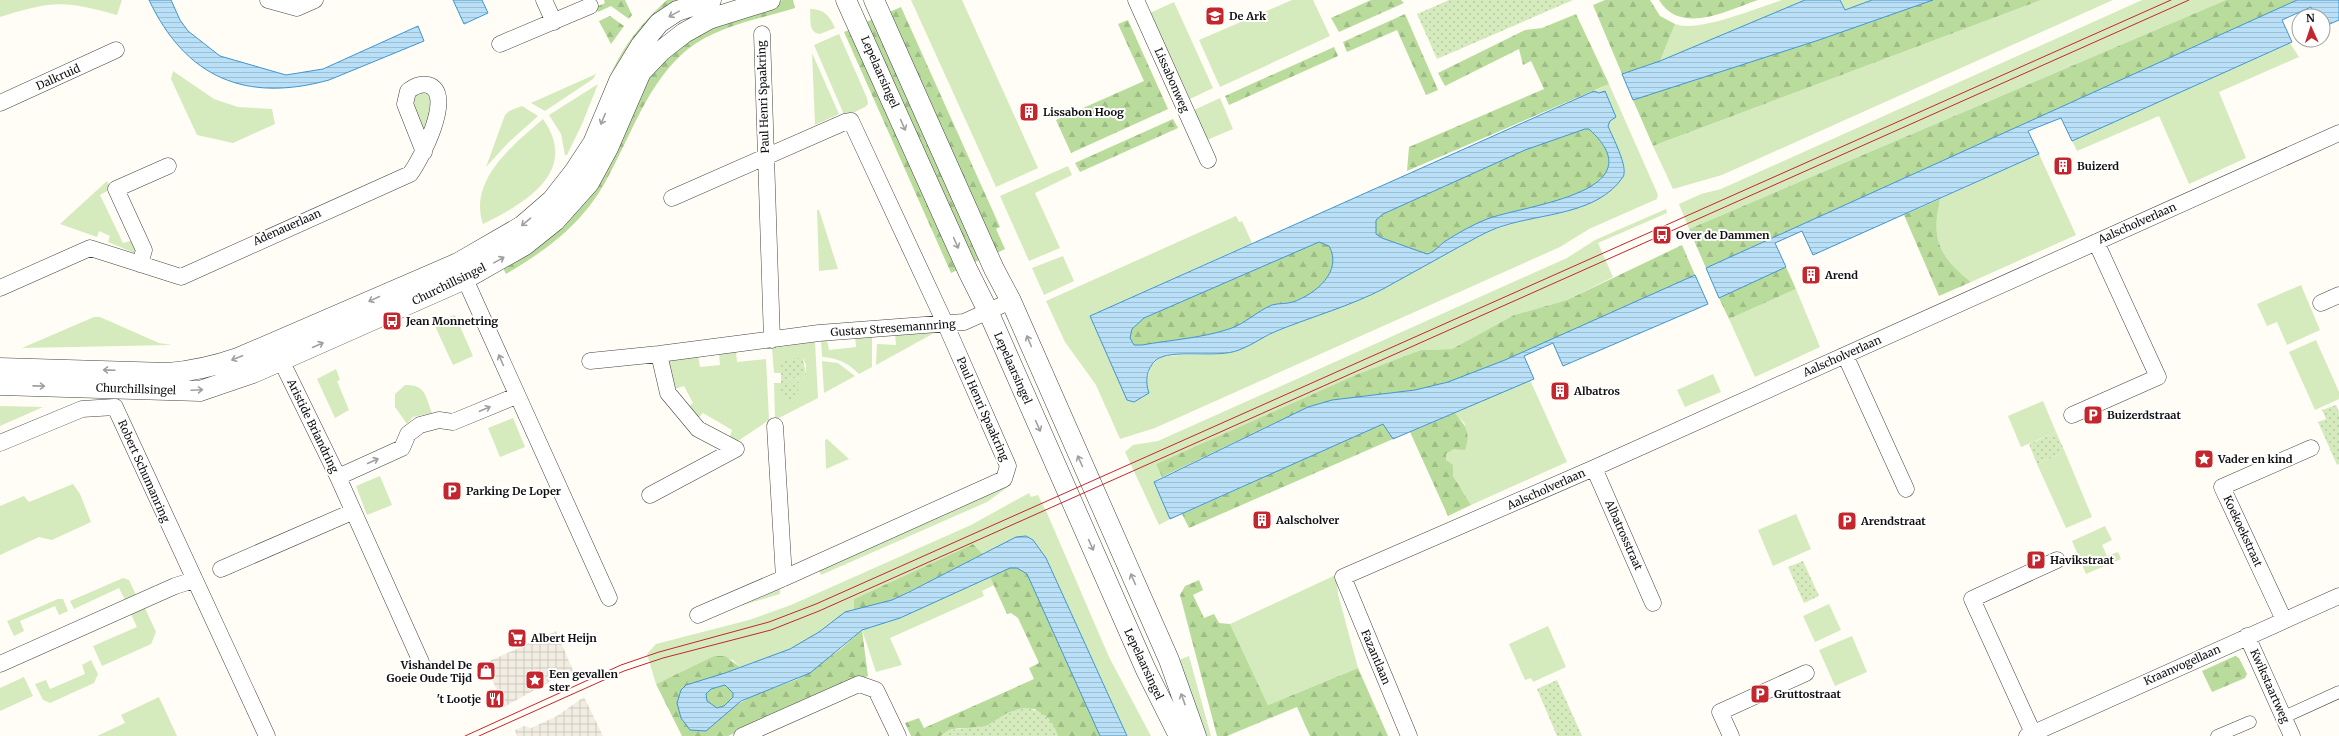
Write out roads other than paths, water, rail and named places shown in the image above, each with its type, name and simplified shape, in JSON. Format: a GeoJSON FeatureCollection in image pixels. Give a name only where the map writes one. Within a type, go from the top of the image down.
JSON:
{"type":"FeatureCollection","features":[{"type":"Feature","properties":{"kind":"street"},"geometry":{"type":"LineString","coordinates":[[268,0],[297,8],[315,0]]}},
{"type":"Feature","properties":{"kind":"street"},"geometry":{"type":"LineString","coordinates":[[544,0],[554,22]]}},
{"type":"Feature","properties":{"kind":"street","name":"Churchillsingel"},"geometry":{"type":"LineString","coordinates":[[461,271],[522,226],[552,200],[593,143],[619,81],[641,45],[659,23],[678,11],[711,0]]}},
{"type":"Feature","properties":{"kind":"street","name":"Churchillsingel"},"geometry":{"type":"LineString","coordinates":[[0,385],[200,391],[222,385],[277,352],[461,271],[525,245],[555,221],[590,183],[608,148],[641,72],[661,50],[684,33],[709,19],[770,0]]}},
{"type":"Feature","properties":{"kind":"street","name":"Lepelaarsingel"},"geometry":{"type":"LineString","coordinates":[[846,0],[968,271],[988,311],[1146,670],[1179,736]]}},
{"type":"Feature","properties":{"kind":"street","name":"Lepelaarsingel"},"geometry":{"type":"LineString","coordinates":[[874,0],[994,269],[1011,301],[1169,660],[1196,736]]}},
{"type":"Feature","properties":{"kind":"street","name":"Lissabonweg"},"geometry":{"type":"LineString","coordinates":[[1136,0],[1208,160]]}},
{"type":"Feature","properties":{"kind":"street"},"geometry":{"type":"LineString","coordinates":[[500,44],[590,6]]}},
{"type":"Feature","properties":{"kind":"street","name":"Paul Henri Spaakring"},"geometry":{"type":"LineString","coordinates":[[762,34],[765,159]]}},
{"type":"Feature","properties":{"kind":"street","name":"Dalkruid"},"geometry":{"type":"LineString","coordinates":[[0,103],[116,50]]}},
{"type":"Feature","properties":{"kind":"street","name":"Paul Henri Spaakring"},"geometry":{"type":"LineString","coordinates":[[672,198],[765,159],[845,122],[851,121],[946,323],[1008,466],[1004,479],[698,615]]}},
{"type":"Feature","properties":{"kind":"street","name":"Aalscholverlaan"},"geometry":{"type":"LineString","coordinates":[[1343,577],[1594,468],[2339,133]]}},
{"type":"Feature","properties":{"kind":"street","name":"Adenauerlaan"},"geometry":{"type":"LineString","coordinates":[[0,288],[90,248],[181,277],[410,174],[424,152]]}},
{"type":"Feature","properties":{"kind":"street"},"geometry":{"type":"LineString","coordinates":[[765,159],[772,340]]}},
{"type":"Feature","properties":{"kind":"street"},"geometry":{"type":"LineString","coordinates":[[140,264],[144,250],[116,189],[168,166]]}},
{"type":"Feature","properties":{"kind":"street"},"geometry":{"type":"LineString","coordinates":[[2072,415],[2158,377],[2096,242]]}},
{"type":"Feature","properties":{"kind":"street"},"geometry":{"type":"LineString","coordinates":[[461,271],[516,396],[609,598]]}},
{"type":"Feature","properties":{"kind":"street"},"geometry":{"type":"LineString","coordinates":[[2321,303],[2339,295]]}},
{"type":"Feature","properties":{"kind":"street","name":"Gustav Stresemannring"},"geometry":{"type":"LineString","coordinates":[[590,361],[659,354],[819,333],[964,322],[1011,301]]}},
{"type":"Feature","properties":{"kind":"street","name":"Churchillsingel"},"geometry":{"type":"LineString","coordinates":[[0,368],[188,372],[238,358],[277,352]]}},
{"type":"Feature","properties":{"kind":"street","name":"Aristide Briandring"},"geometry":{"type":"LineString","coordinates":[[277,352],[338,477],[402,448],[408,434],[420,425],[439,420],[453,422],[516,396]]}},
{"type":"Feature","properties":{"kind":"street"},"geometry":{"type":"LineString","coordinates":[[650,495],[736,449],[698,428],[668,393],[659,354]]}},
{"type":"Feature","properties":{"kind":"street"},"geometry":{"type":"LineString","coordinates":[[1845,355],[1906,489]]}},
{"type":"Feature","properties":{"kind":"street","name":"Robert Schumanring"},"geometry":{"type":"LineString","coordinates":[[0,443],[82,408],[115,407],[267,736]]}},
{"type":"Feature","properties":{"kind":"street"},"geometry":{"type":"LineString","coordinates":[[775,426],[784,578]]}},
{"type":"Feature","properties":{"kind":"street","name":"Koekoekstraat"},"geometry":{"type":"LineString","coordinates":[[2284,620],[2222,487],[2311,448]]}},
{"type":"Feature","properties":{"kind":"street","name":"Albatrosstraat"},"geometry":{"type":"LineString","coordinates":[[1594,468],[1653,603]]}},
{"type":"Feature","properties":{"kind":"street"},"geometry":{"type":"LineString","coordinates":[[338,477],[352,512],[420,662]]}},
{"type":"Feature","properties":{"kind":"street"},"geometry":{"type":"LineString","coordinates":[[221,569],[352,512]]}},
{"type":"Feature","properties":{"kind":"street"},"geometry":{"type":"LineString","coordinates":[[2030,735],[1972,599],[2057,560]]}},
{"type":"Feature","properties":{"kind":"street","name":"Fazantlaan"},"geometry":{"type":"LineString","coordinates":[[1343,577],[1409,736]]}},
{"type":"Feature","properties":{"kind":"street"},"geometry":{"type":"LineString","coordinates":[[0,664],[175,586],[194,580]]}},
{"type":"Feature","properties":{"kind":"street","name":"Kraanvogellaan"},"geometry":{"type":"LineString","coordinates":[[2030,735],[2339,596]]}},
{"type":"Feature","properties":{"kind":"street","name":"Kwikstaartweg"},"geometry":{"type":"LineString","coordinates":[[2248,636],[2292,736]]}},
{"type":"Feature","properties":{"kind":"street"},"geometry":{"type":"LineString","coordinates":[[1731,736],[1720,712],[1806,673]]}},
{"type":"Feature","properties":{"kind":"street"},"geometry":{"type":"LineString","coordinates":[[742,736],[859,684],[876,690],[898,736]]}},
{"type":"Feature","properties":{"kind":"street"},"geometry":{"type":"LineString","coordinates":[[2284,717],[2339,692]]}},
{"type":"Feature","properties":{"kind":"street"},"geometry":{"type":"LineString","coordinates":[[2217,736],[2250,722]]}},
{"type":"Feature","properties":{"kind":"water"},"geometry":{"type":"Polygon","coordinates":[[[149,0],[171,0],[180,20],[188,31],[220,56],[286,75],[323,69],[418,26],[424,41],[329,80],[299,86],[271,88],[245,85],[222,78],[200,66],[181,49],[164,27],[149,0]]]}},
{"type":"Feature","properties":{"kind":"water"},"geometry":{"type":"Polygon","coordinates":[[[453,0],[482,0],[488,13],[464,24],[453,0]]]}},
{"type":"Feature","properties":{"kind":"water"},"geometry":{"type":"Polygon","coordinates":[[[1805,0],[1840,0],[1845,10],[1872,0],[1933,0],[1819,40],[1633,100],[1622,74],[1660,61],[1805,0]]]}},
{"type":"Feature","properties":{"kind":"water"},"geometry":{"type":"Polygon","coordinates":[[[2297,0],[2339,0],[2339,20],[2331,24],[2331,8],[2291,8],[2291,16],[2282,20],[2291,42],[2072,141],[2061,118],[2028,131],[2039,154],[1813,255],[1802,231],[1775,243],[1786,267],[1719,298],[1706,268],[2297,0]]]}},
{"type":"Feature","properties":{"kind":"water"},"geometry":{"type":"Polygon","coordinates":[[[1594,91],[1599,93],[1605,91],[1616,117],[1610,121],[1608,126],[1622,160],[1624,173],[1623,177],[1612,189],[1599,199],[1568,211],[1518,222],[1491,230],[1383,289],[1345,306],[1274,332],[1239,350],[1219,354],[1183,354],[1163,356],[1156,360],[1148,371],[1147,384],[1149,393],[1134,402],[1127,400],[1090,316],[1594,91]],[[1585,129],[1525,150],[1383,214],[1376,220],[1376,234],[1382,238],[1427,254],[1434,251],[1444,242],[1460,232],[1487,219],[1578,193],[1597,182],[1608,168],[1606,151],[1589,129],[1585,129]],[[1319,242],[1144,318],[1132,329],[1130,338],[1134,345],[1142,345],[1208,335],[1235,327],[1272,305],[1290,303],[1302,298],[1325,280],[1330,273],[1333,264],[1329,246],[1319,242]]]}},
{"type":"Feature","properties":{"kind":"water"},"geometry":{"type":"Polygon","coordinates":[[[1695,275],[1708,304],[1563,366],[1553,343],[1524,356],[1534,379],[1393,439],[1383,424],[1170,519],[1154,482],[1308,407],[1332,400],[1415,390],[1448,382],[1505,360],[1695,275]]]}},
{"type":"Feature","properties":{"kind":"water"},"geometry":{"type":"Polygon","coordinates":[[[1026,536],[1033,540],[1046,558],[1127,736],[1100,736],[1027,574],[1017,568],[1010,568],[900,618],[862,630],[810,673],[741,701],[706,731],[690,730],[681,718],[677,703],[681,690],[686,685],[725,673],[790,649],[819,632],[845,612],[892,600],[1016,537],[1026,536]],[[725,685],[711,689],[706,694],[707,701],[717,708],[724,706],[733,697],[733,693],[725,685]]]}},
{"type":"Feature","properties":{"kind":"tram line"},"geometry":{"type":"LineString","coordinates":[[465,736],[621,665],[659,652],[769,622],[816,604],[2171,0]]}},
{"type":"Feature","properties":{"kind":"tram line"},"geometry":{"type":"LineString","coordinates":[[479,736],[624,671],[663,658],[771,630],[819,611],[2189,0]]}},
{"type":"Feature","properties":{"kind":"place","name":"De Ark"},"geometry":{"type":"Point","coordinates":[1215,16]}},
{"type":"Feature","properties":{"kind":"place","name":"Lissabon Hoog"},"geometry":{"type":"Point","coordinates":[1029,112]}},
{"type":"Feature","properties":{"kind":"place","name":"Buizerd"},"geometry":{"type":"Point","coordinates":[2063,166]}},
{"type":"Feature","properties":{"kind":"place","name":"Over de Dammen"},"geometry":{"type":"Point","coordinates":[1662,235]}},
{"type":"Feature","properties":{"kind":"place","name":"Arend"},"geometry":{"type":"Point","coordinates":[1811,275]}},
{"type":"Feature","properties":{"kind":"place","name":"Jean Monnetring"},"geometry":{"type":"Point","coordinates":[392,321]}},
{"type":"Feature","properties":{"kind":"place","name":"Albatros"},"geometry":{"type":"Point","coordinates":[1560,391]}},
{"type":"Feature","properties":{"kind":"place","name":"Buizerdstraat"},"geometry":{"type":"Point","coordinates":[2093,415]}},
{"type":"Feature","properties":{"kind":"place","name":"Vader en kind"},"geometry":{"type":"Point","coordinates":[2204,459]}},
{"type":"Feature","properties":{"kind":"place","name":"Parking De Loper"},"geometry":{"type":"Point","coordinates":[452,491]}},
{"type":"Feature","properties":{"kind":"place","name":"Aalscholver"},"geometry":{"type":"Point","coordinates":[1262,520]}},
{"type":"Feature","properties":{"kind":"place","name":"Arendstraat"},"geometry":{"type":"Point","coordinates":[1847,521]}},
{"type":"Feature","properties":{"kind":"place","name":"Havikstraat"},"geometry":{"type":"Point","coordinates":[2036,560]}},
{"type":"Feature","properties":{"kind":"place","name":"Albert Heijn"},"geometry":{"type":"Point","coordinates":[517,638]}},
{"type":"Feature","properties":{"kind":"place","name":"Vishandel De Goeie Oude Tijd"},"geometry":{"type":"Point","coordinates":[486,671]}},
{"type":"Feature","properties":{"kind":"place","name":"Een gevallen ster"},"geometry":{"type":"Point","coordinates":[535,680]}},
{"type":"Feature","properties":{"kind":"place","name":"Gruttostraat"},"geometry":{"type":"Point","coordinates":[1760,694]}},
{"type":"Feature","properties":{"kind":"place","name":"'t Lootje"},"geometry":{"type":"Point","coordinates":[495,699]}}]}
